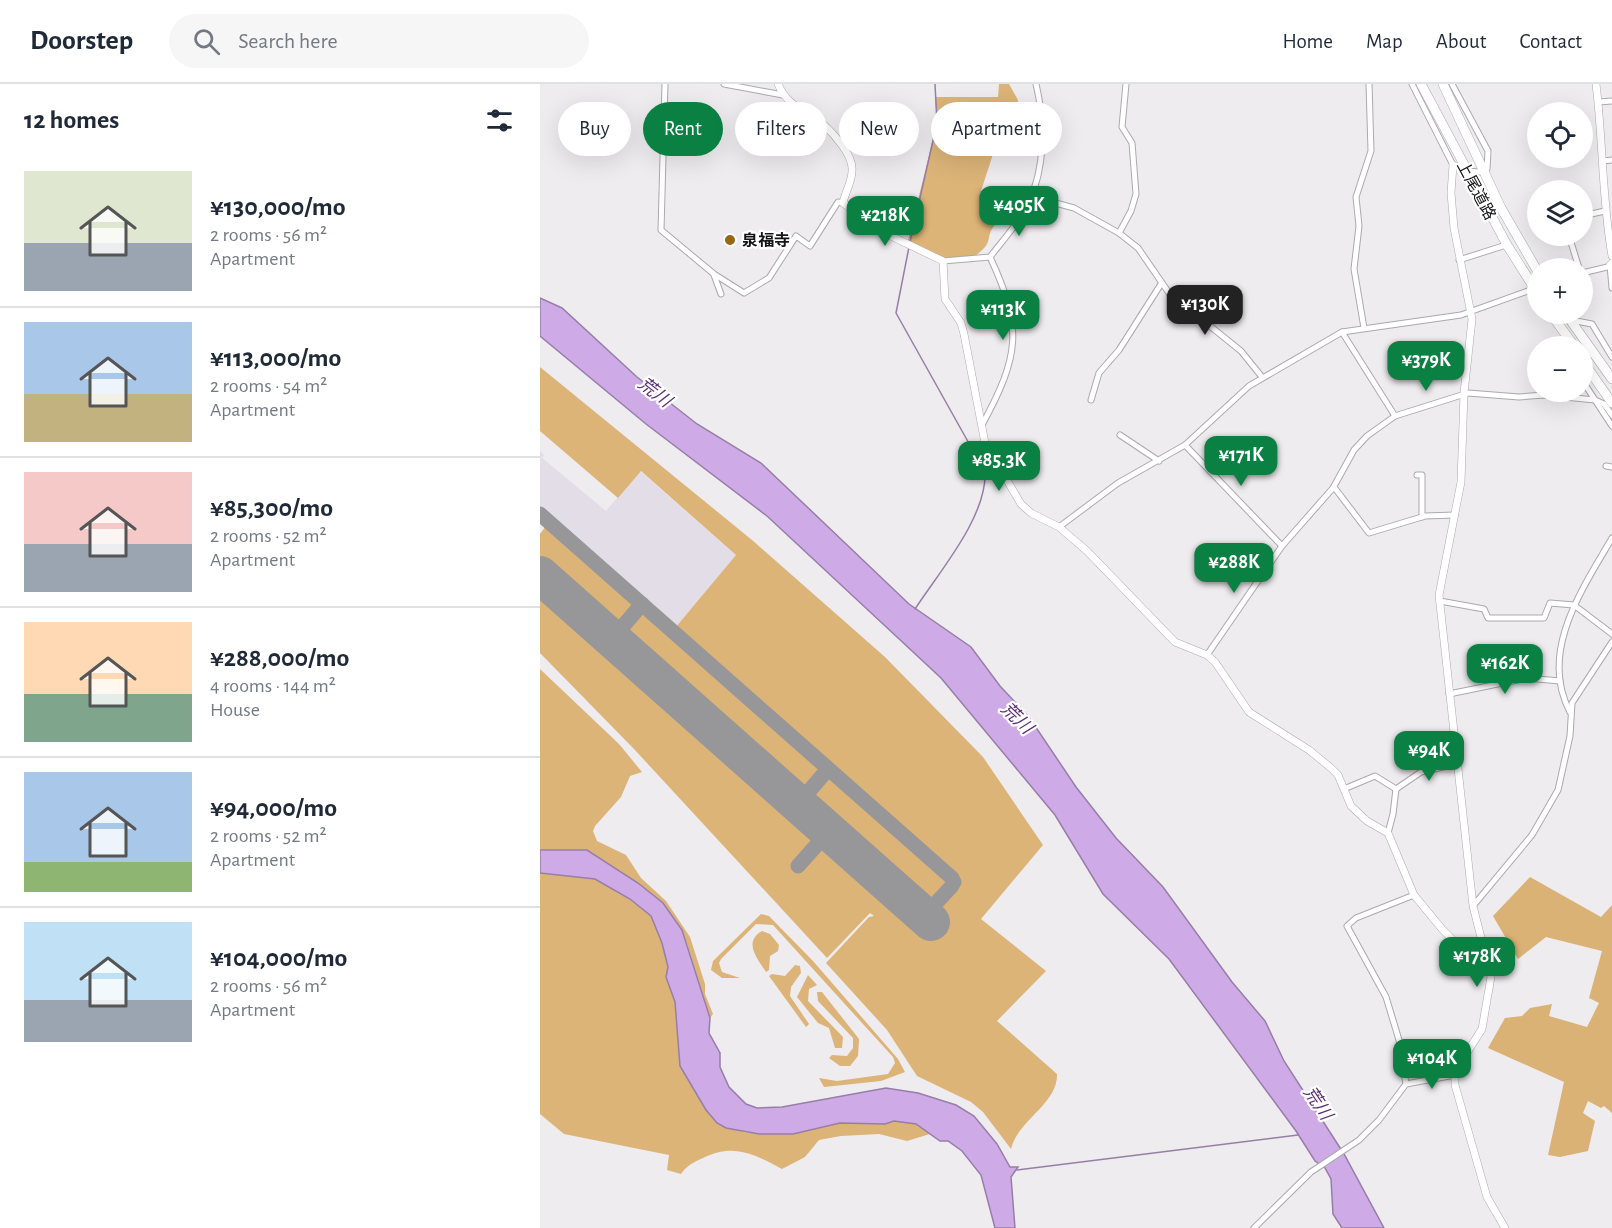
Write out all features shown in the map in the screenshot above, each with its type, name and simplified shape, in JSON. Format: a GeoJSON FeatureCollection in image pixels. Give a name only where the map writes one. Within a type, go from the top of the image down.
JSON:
{"type":"FeatureCollection","features":[{"type":"Feature","properties":{"kind":"highway","name":"上尾道路"},"geometry":{"type":"LineString","coordinates":[[1421,84],[1467,171],[1527,274]]}},
{"type":"Feature","properties":{"kind":"highway","name":"上尾道路"},"geometry":{"type":"LineString","coordinates":[[1443,84],[1483,171],[1530,258]]}},
{"type":"Feature","properties":{"kind":"highway"},"geometry":{"type":"LineString","coordinates":[[1574,324],[1612,379]]}},
{"type":"Feature","properties":{"kind":"highway"},"geometry":{"type":"LineString","coordinates":[[1593,376],[1612,403]]}},
{"type":"Feature","properties":{"kind":"street"},"geometry":{"type":"LineString","coordinates":[[665,84],[661,230],[714,274],[744,293],[769,278],[796,236],[810,246],[837,202],[843,203],[893,237],[943,261],[990,257],[1028,204],[1042,154],[1042,123],[1036,84]]}},
{"type":"Feature","properties":{"kind":"street"},"geometry":{"type":"LineString","coordinates":[[724,84],[783,95]]}},
{"type":"Feature","properties":{"kind":"street"},"geometry":{"type":"LineString","coordinates":[[778,84],[783,95],[795,108],[822,123],[848,154],[853,168],[843,203]]}},
{"type":"Feature","properties":{"kind":"street"},"geometry":{"type":"LineString","coordinates":[[1119,233],[1131,211],[1136,194],[1132,143],[1122,127],[1126,84]]}},
{"type":"Feature","properties":{"kind":"street"},"geometry":{"type":"LineString","coordinates":[[1364,328],[1354,269],[1359,226],[1356,197],[1371,151],[1369,84]]}},
{"type":"Feature","properties":{"kind":"street"},"geometry":{"type":"LineString","coordinates":[[1412,84],[1453,165],[1451,193],[1459,260],[1472,312],[1464,393],[1463,458],[1440,601],[1473,906],[1491,977],[1482,1029],[1455,1074],[1460,1108],[1473,1155],[1487,1197],[1505,1228]]}},
{"type":"Feature","properties":{"kind":"street"},"geometry":{"type":"LineString","coordinates":[[1452,84],[1488,151],[1488,164],[1483,171],[1467,171]]}},
{"type":"Feature","properties":{"kind":"street"},"geometry":{"type":"LineString","coordinates":[[1596,84],[1605,211],[1609,221],[1612,256]]}},
{"type":"Feature","properties":{"kind":"street"},"geometry":{"type":"LineString","coordinates":[[1598,102],[1612,101]]}},
{"type":"Feature","properties":{"kind":"street"},"geometry":{"type":"LineString","coordinates":[[1603,161],[1612,160]]}},
{"type":"Feature","properties":{"kind":"street"},"geometry":{"type":"LineString","coordinates":[[1028,204],[1052,202],[1074,208],[1119,233],[1138,248],[1161,284],[1241,351],[1262,377]]}},
{"type":"Feature","properties":{"kind":"street"},"geometry":{"type":"LineString","coordinates":[[1593,214],[1605,211]]}},
{"type":"Feature","properties":{"kind":"street"},"geometry":{"type":"LineString","coordinates":[[1459,260],[1503,246]]}},
{"type":"Feature","properties":{"kind":"street"},"geometry":{"type":"LineString","coordinates":[[982,425],[992,407],[1014,344],[1014,328],[1007,294],[990,257]]}},
{"type":"Feature","properties":{"kind":"street"},"geometry":{"type":"LineString","coordinates":[[943,261],[945,299],[961,323],[985,443],[1021,504],[1059,527],[1087,551],[1175,642],[1207,656],[1223,672],[1249,712],[1310,750],[1338,775],[1351,806],[1367,821],[1388,833],[1414,895],[1455,944],[1484,945]]}},
{"type":"Feature","properties":{"kind":"street"},"geometry":{"type":"LineString","coordinates":[[1593,270],[1612,264],[1612,288]]}},
{"type":"Feature","properties":{"kind":"street"},"geometry":{"type":"LineString","coordinates":[[714,274],[722,294]]}},
{"type":"Feature","properties":{"kind":"street"},"geometry":{"type":"LineString","coordinates":[[1091,400],[1099,373],[1119,350],[1161,284]]}},
{"type":"Feature","properties":{"kind":"street"},"geometry":{"type":"LineString","coordinates":[[1059,527],[1118,483],[1185,445],[1231,400],[1262,377],[1342,332],[1472,312],[1527,293]]}},
{"type":"Feature","properties":{"kind":"street"},"geometry":{"type":"LineString","coordinates":[[1592,324],[1612,357]]}},
{"type":"Feature","properties":{"kind":"street"},"geometry":{"type":"LineString","coordinates":[[1342,332],[1395,416]]}},
{"type":"Feature","properties":{"kind":"street"},"geometry":{"type":"LineString","coordinates":[[1207,656],[1281,546],[1334,487],[1361,442],[1395,416],[1464,393],[1519,397],[1544,395],[1595,400],[1604,404],[1612,415]]}},
{"type":"Feature","properties":{"kind":"street"},"geometry":{"type":"LineString","coordinates":[[1593,397],[1612,426]]}},
{"type":"Feature","properties":{"kind":"street"},"geometry":{"type":"LineString","coordinates":[[1120,435],[1159,461]]}},
{"type":"Feature","properties":{"kind":"street"},"geometry":{"type":"LineString","coordinates":[[1185,445],[1281,546]]}},
{"type":"Feature","properties":{"kind":"street"},"geometry":{"type":"LineString","coordinates":[[1417,475],[1422,475],[1422,517]]}},
{"type":"Feature","properties":{"kind":"street"},"geometry":{"type":"LineString","coordinates":[[1334,487],[1370,533],[1422,517],[1455,515]]}},
{"type":"Feature","properties":{"kind":"street"},"geometry":{"type":"LineString","coordinates":[[1570,712],[1560,681],[1562,639],[1574,605],[1612,538]]}},
{"type":"Feature","properties":{"kind":"street"},"geometry":{"type":"LineString","coordinates":[[1440,601],[1484,609],[1488,618],[1544,618],[1550,603],[1574,605],[1612,634]]}},
{"type":"Feature","properties":{"kind":"street"},"geometry":{"type":"LineString","coordinates":[[1473,906],[1532,835],[1558,790],[1570,736],[1572,703],[1612,642]]}},
{"type":"Feature","properties":{"kind":"street"},"geometry":{"type":"LineString","coordinates":[[1449,694],[1527,678],[1560,681]]}},
{"type":"Feature","properties":{"kind":"street"},"geometry":{"type":"LineString","coordinates":[[1396,789],[1422,772],[1456,764]]}},
{"type":"Feature","properties":{"kind":"street"},"geometry":{"type":"LineString","coordinates":[[1344,789],[1375,776],[1396,789]]}},
{"type":"Feature","properties":{"kind":"street"},"geometry":{"type":"LineString","coordinates":[[1388,833],[1394,814],[1396,789]]}},
{"type":"Feature","properties":{"kind":"street"},"geometry":{"type":"LineString","coordinates":[[1406,1084],[1399,1040],[1386,997],[1347,926],[1356,918],[1414,895]]}},
{"type":"Feature","properties":{"kind":"street"},"geometry":{"type":"LineString","coordinates":[[1254,1228],[1311,1172],[1351,1145],[1379,1120],[1406,1084],[1455,1074]]}},
{"type":"Feature","properties":{"kind":"shaded area"},"geometry":{"type":"Polygon","coordinates":[[[999,84],[1009,84],[1018,102],[935,102],[935,97],[998,97],[999,84]]]}},
{"type":"Feature","properties":{"kind":"shaded area"},"geometry":{"type":"Polygon","coordinates":[[[931,147],[931,156],[992,156],[980,194],[984,205],[999,209],[1005,216],[993,227],[985,247],[966,260],[957,261],[937,257],[907,244],[931,147]]]}},
{"type":"Feature","properties":{"kind":"shaded area"},"geometry":{"type":"Polygon","coordinates":[[[540,367],[752,540],[885,657],[983,757],[1043,845],[981,919],[1046,971],[997,1021],[1057,1074],[1056,1085],[1051,1094],[1021,1129],[1011,1149],[983,1112],[971,1102],[917,1076],[887,1030],[826,963],[869,917],[874,916],[870,913],[827,958],[634,749],[540,653],[540,590],[926,930],[940,917],[934,912],[961,882],[675,628],[736,555],[641,471],[618,498],[540,431],[540,367]]]}},
{"type":"Feature","properties":{"kind":"shaded area"},"geometry":{"type":"Polygon","coordinates":[[[540,451],[544,455],[542,458],[606,511],[640,471],[736,555],[675,628],[540,511],[540,451]]]}},
{"type":"Feature","properties":{"kind":"shaded area"},"geometry":{"type":"Polygon","coordinates":[[[546,526],[634,606],[613,627],[540,560],[540,534],[546,526]]]}},
{"type":"Feature","properties":{"kind":"shaded area"},"geometry":{"type":"Polygon","coordinates":[[[642,613],[822,769],[801,793],[622,635],[642,613]]]}},
{"type":"Feature","properties":{"kind":"shaded area"},"geometry":{"type":"Polygon","coordinates":[[[540,669],[619,744],[642,772],[630,776],[621,797],[593,831],[597,841],[626,855],[641,878],[666,901],[690,937],[705,984],[705,994],[713,1014],[710,1018],[687,944],[587,850],[540,850],[540,669]]]}},
{"type":"Feature","properties":{"kind":"shaded area"},"geometry":{"type":"Polygon","coordinates":[[[829,775],[948,882],[927,906],[808,800],[829,775]]]}},
{"type":"Feature","properties":{"kind":"shaded area"},"geometry":{"type":"Polygon","coordinates":[[[540,873],[595,879],[630,899],[651,916],[662,943],[668,967],[666,977],[675,1002],[680,1066],[706,1110],[743,1132],[759,1134],[793,1134],[840,1123],[885,1124],[894,1121],[916,1124],[930,1134],[907,1141],[879,1134],[819,1140],[805,1157],[782,1169],[753,1155],[724,1151],[696,1161],[681,1174],[667,1170],[669,1155],[564,1134],[540,1114],[540,873]]]}},
{"type":"Feature","properties":{"kind":"shaded area"},"geometry":{"type":"Polygon","coordinates":[[[1530,877],[1601,917],[1612,905],[1612,1113],[1604,1106],[1601,1108],[1588,1101],[1583,1113],[1595,1121],[1588,1151],[1560,1157],[1548,1155],[1564,1082],[1488,1048],[1505,1018],[1522,1016],[1530,1008],[1552,1004],[1549,1016],[1587,1027],[1599,1003],[1589,998],[1602,951],[1546,937],[1518,959],[1493,916],[1530,877]]]}},
{"type":"Feature","properties":{"kind":"shaded area"},"geometry":{"type":"Polygon","coordinates":[[[761,914],[769,916],[813,961],[898,1059],[905,1072],[881,1081],[824,1087],[819,1078],[837,1081],[888,1074],[895,1063],[893,1057],[773,925],[756,924],[721,959],[719,963],[722,972],[740,978],[722,978],[711,970],[713,961],[761,914]]]}},
{"type":"Feature","properties":{"kind":"shaded area"},"geometry":{"type":"Polygon","coordinates":[[[762,931],[770,934],[779,945],[778,951],[770,956],[769,970],[766,972],[753,950],[753,940],[762,931]]]}},
{"type":"Feature","properties":{"kind":"shaded area"},"geometry":{"type":"Polygon","coordinates":[[[795,965],[800,966],[801,973],[791,987],[790,996],[809,1024],[806,1027],[769,976],[772,974],[785,976],[795,965]]]}},
{"type":"Feature","properties":{"kind":"shaded area"},"geometry":{"type":"Polygon","coordinates":[[[808,975],[817,985],[809,989],[808,1001],[843,1037],[842,1048],[835,1048],[829,1028],[818,1023],[797,997],[808,975]]]}},
{"type":"Feature","properties":{"kind":"shaded area"},"geometry":{"type":"Polygon","coordinates":[[[817,992],[822,992],[859,1039],[858,1056],[850,1066],[840,1066],[829,1058],[832,1055],[847,1056],[853,1048],[853,1038],[818,1001],[817,992]]]}},
{"type":"Feature","properties":{"kind":"water","name":"荒川"},"geometry":{"type":"Polygon","coordinates":[[[540,298],[562,308],[637,377],[697,424],[761,463],[909,604],[971,647],[1000,686],[1029,717],[1076,787],[1116,838],[1163,887],[1232,982],[1265,1021],[1284,1061],[1344,1154],[1384,1228],[1342,1228],[1333,1214],[1331,1179],[1325,1168],[1315,1161],[1296,1131],[1169,959],[1103,894],[1055,815],[941,678],[767,516],[646,424],[540,336],[540,298]]]}},
{"type":"Feature","properties":{"kind":"water"},"geometry":{"type":"Polygon","coordinates":[[[540,850],[587,850],[638,883],[663,903],[682,930],[710,1018],[709,1033],[720,1053],[720,1067],[729,1087],[746,1104],[757,1108],[782,1107],[886,1088],[918,1093],[956,1105],[974,1116],[997,1144],[1010,1167],[1018,1167],[1011,1177],[1015,1228],[995,1228],[981,1175],[962,1151],[948,1141],[940,1141],[916,1124],[894,1121],[885,1124],[840,1123],[793,1134],[759,1134],[726,1128],[717,1123],[706,1110],[680,1066],[675,1002],[666,977],[668,967],[662,943],[651,916],[630,899],[595,879],[540,873],[540,850]]]}},
{"type":"Feature","properties":{"kind":"waterway"},"geometry":{"type":"LineString","coordinates":[[910,242],[937,123],[935,84]]}},
{"type":"Feature","properties":{"kind":"waterway"},"geometry":{"type":"LineString","coordinates":[[909,247],[896,313],[985,472],[984,489],[970,525],[960,544],[915,609]]}},
{"type":"Feature","properties":{"kind":"waterway"},"geometry":{"type":"LineString","coordinates":[[1017,1170],[1298,1135]]}},
{"type":"Feature","properties":{"kind":"taxiway"},"geometry":{"type":"LineString","coordinates":[[540,514],[952,878],[954,882],[951,887],[924,916]]}},
{"type":"Feature","properties":{"kind":"taxiway"},"geometry":{"type":"LineString","coordinates":[[612,639],[642,604]]}},
{"type":"Feature","properties":{"kind":"taxiway"},"geometry":{"type":"LineString","coordinates":[[798,804],[828,769]]}},
{"type":"Feature","properties":{"kind":"taxiway"},"geometry":{"type":"LineString","coordinates":[[798,866],[829,831]]}},
{"type":"Feature","properties":{"kind":"runway"},"geometry":{"type":"LineString","coordinates":[[540,575],[931,922]]}},
{"type":"Feature","properties":{"kind":"place","name":"泉福寺"},"geometry":{"type":"Point","coordinates":[730,240]}}]}
